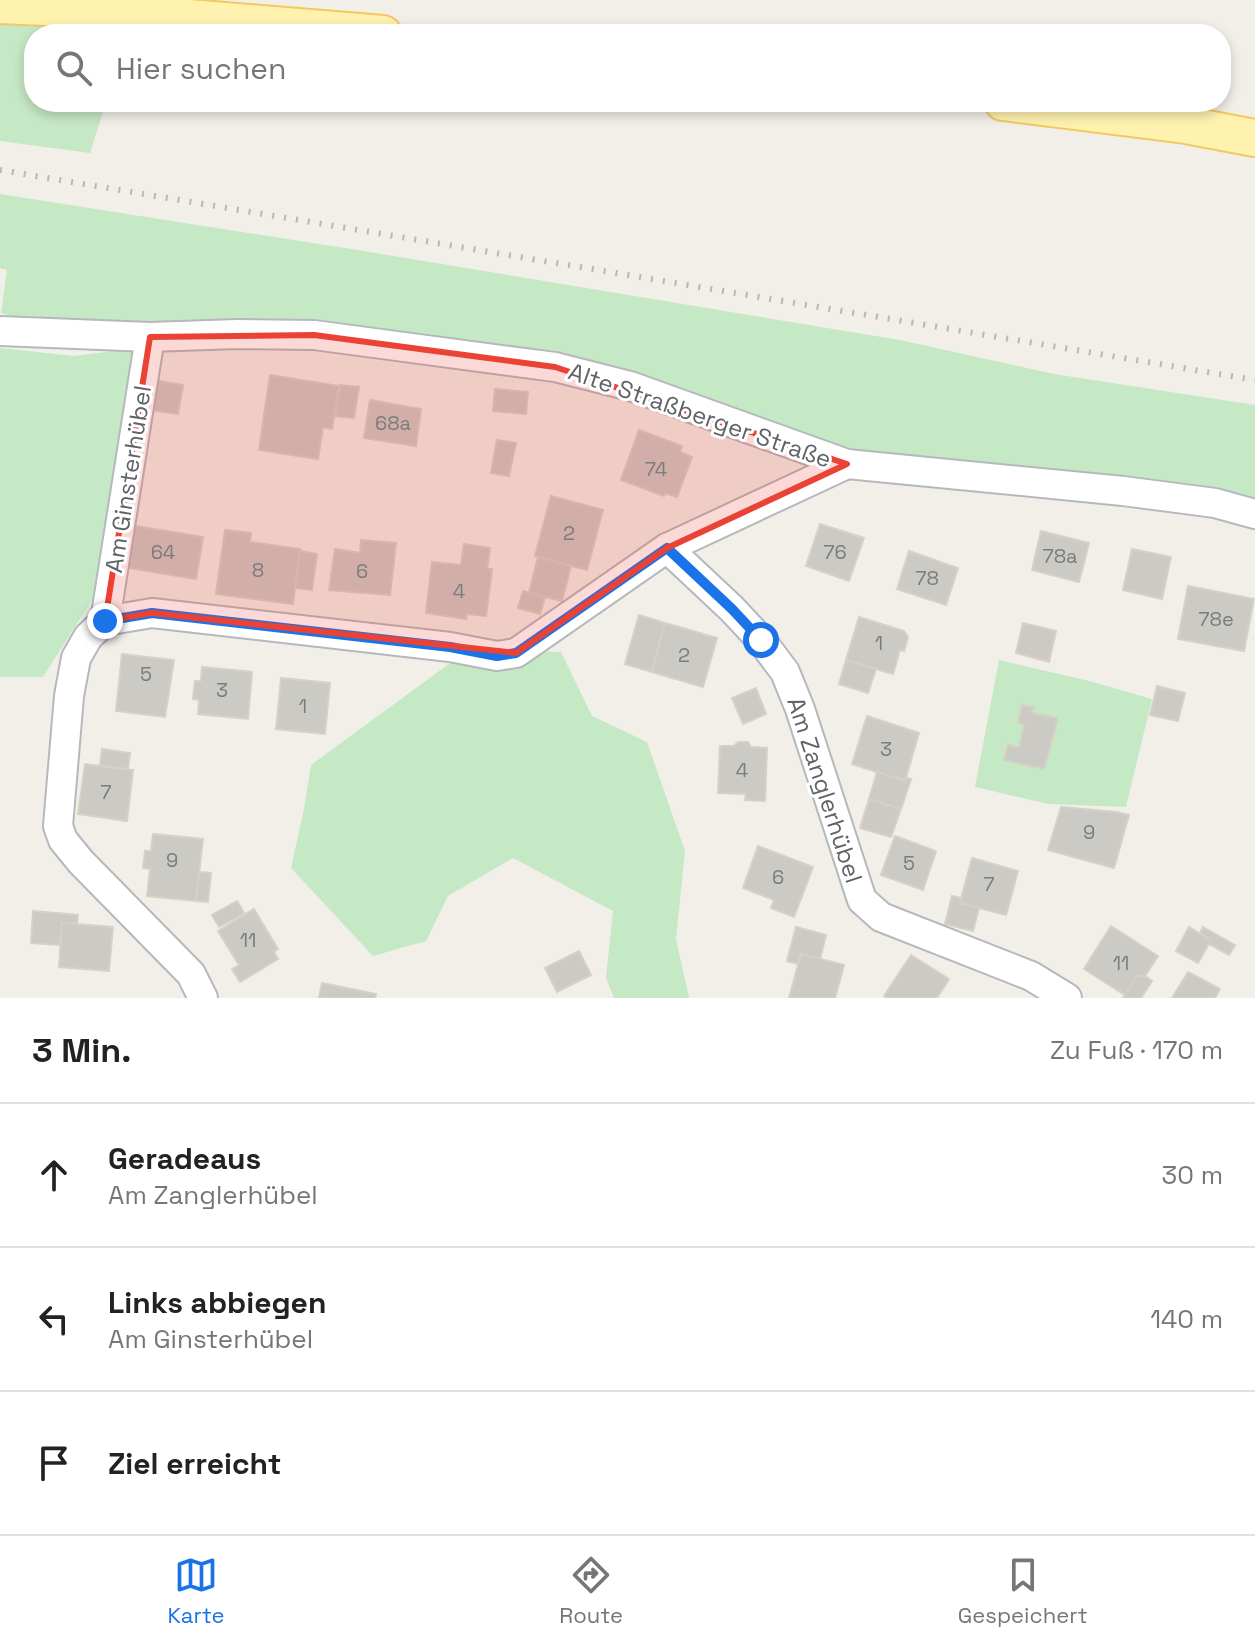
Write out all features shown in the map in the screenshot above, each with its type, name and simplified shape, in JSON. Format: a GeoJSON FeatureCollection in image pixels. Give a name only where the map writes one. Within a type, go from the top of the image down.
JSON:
{"type":"FeatureCollection","features":[{"type":"Feature","properties":{"kind":"main road"},"geometry":{"type":"LineString","coordinates":[[0,5],[261,24]]}},
{"type":"Feature","properties":{"kind":"main road"},"geometry":{"type":"LineString","coordinates":[[1083,112],[1186,125],[1255,138]]}},
{"type":"Feature","properties":{"kind":"street","name":"Alte Straßberger Straße"},"geometry":{"type":"LineString","coordinates":[[0,331],[150,337],[314,335],[555,367],[630,386],[847,464],[1123,491],[1215,503],[1255,514]]}},
{"type":"Feature","properties":{"kind":"street","name":"Am Ginsterhübel"},"geometry":{"type":"LineString","coordinates":[[105,621],[150,337]]}},
{"type":"Feature","properties":{"kind":"street"},"geometry":{"type":"LineString","coordinates":[[203,998],[191,974],[81,862],[63,840],[58,826],[69,696],[76,658],[88,637],[105,621],[152,613],[450,647],[497,656],[516,653],[667,548],[847,464]]}},
{"type":"Feature","properties":{"kind":"street","name":"Am Zanglerhübel"},"geometry":{"type":"LineString","coordinates":[[667,548],[751,630],[785,672],[862,900],[881,917],[1031,976],[1067,998]]}},
{"type":"Feature","properties":{"kind":"highlighted area"},"geometry":{"type":"Polygon","coordinates":[[[314,335],[555,367],[847,464],[667,548],[516,653],[152,613],[105,621],[150,337],[314,335]]]}},
{"type":"Feature","properties":{"kind":"green space"},"geometry":{"type":"Polygon","coordinates":[[[0,23],[24,25],[24,112],[103,112],[90,153],[0,141],[0,23]]]}},
{"type":"Feature","properties":{"kind":"green space"},"geometry":{"type":"Polygon","coordinates":[[[0,194],[900,340],[1054,374],[1255,405],[1255,502],[1155,483],[847,448],[685,397],[172,323],[29,321],[1,313],[7,270],[0,268],[0,194]]]}},
{"type":"Feature","properties":{"kind":"green space"},"geometry":{"type":"Polygon","coordinates":[[[0,348],[74,356],[137,348],[100,587],[43,677],[0,677],[0,348]]]}},
{"type":"Feature","properties":{"kind":"green space"},"geometry":{"type":"Polygon","coordinates":[[[536,651],[561,652],[592,716],[647,742],[685,851],[676,939],[689,998],[614,998],[606,978],[613,911],[513,858],[448,896],[426,941],[373,956],[291,868],[311,765],[457,658],[536,651]]]}},
{"type":"Feature","properties":{"kind":"green space"},"geometry":{"type":"Polygon","coordinates":[[[999,660],[1152,699],[1126,807],[1048,804],[975,787],[999,660]]]}},
{"type":"Feature","properties":{"kind":"building"},"geometry":{"type":"Polygon","coordinates":[[[270,375],[339,386],[332,429],[323,427],[318,459],[259,450],[270,375]]]}},
{"type":"Feature","properties":{"kind":"building"},"geometry":{"type":"Polygon","coordinates":[[[154,380],[183,385],[178,414],[149,410],[154,380]]]}},
{"type":"Feature","properties":{"kind":"building"},"geometry":{"type":"Polygon","coordinates":[[[340,385],[359,387],[354,418],[335,416],[340,385]]]}},
{"type":"Feature","properties":{"kind":"building"},"geometry":{"type":"Polygon","coordinates":[[[495,389],[528,392],[526,414],[493,411],[495,389]]]}},
{"type":"Feature","properties":{"kind":"building"},"geometry":{"type":"Polygon","coordinates":[[[370,400],[421,409],[416,446],[364,438],[370,400]]]}},
{"type":"Feature","properties":{"kind":"building"},"geometry":{"type":"Polygon","coordinates":[[[639,430],[682,446],[680,452],[692,457],[677,497],[665,493],[664,496],[621,480],[639,430]]]}},
{"type":"Feature","properties":{"kind":"building"},"geometry":{"type":"Polygon","coordinates":[[[497,440],[516,443],[509,476],[491,473],[497,440]]]}},
{"type":"Feature","properties":{"kind":"building"},"geometry":{"type":"Polygon","coordinates":[[[551,496],[603,510],[587,570],[535,556],[551,496]]]}},
{"type":"Feature","properties":{"kind":"building"},"geometry":{"type":"Polygon","coordinates":[[[820,524],[864,538],[849,581],[806,566],[820,524]]]}},
{"type":"Feature","properties":{"kind":"building"},"geometry":{"type":"Polygon","coordinates":[[[130,525],[203,537],[196,579],[123,567],[130,525]]]}},
{"type":"Feature","properties":{"kind":"building"},"geometry":{"type":"Polygon","coordinates":[[[225,530],[251,533],[250,542],[300,549],[293,604],[216,594],[225,530]]]}},
{"type":"Feature","properties":{"kind":"building"},"geometry":{"type":"Polygon","coordinates":[[[1041,531],[1089,543],[1079,582],[1032,570],[1041,531]]]}},
{"type":"Feature","properties":{"kind":"building"},"geometry":{"type":"Polygon","coordinates":[[[361,540],[396,543],[390,595],[329,590],[335,549],[360,553],[361,540]]]}},
{"type":"Feature","properties":{"kind":"building"},"geometry":{"type":"Polygon","coordinates":[[[464,544],[490,548],[487,569],[492,569],[486,616],[467,614],[466,619],[426,613],[432,562],[461,565],[464,544]]]}},
{"type":"Feature","properties":{"kind":"building"},"geometry":{"type":"Polygon","coordinates":[[[1132,549],[1171,557],[1162,599],[1123,590],[1132,549]]]}},
{"type":"Feature","properties":{"kind":"building"},"geometry":{"type":"Polygon","coordinates":[[[300,551],[317,554],[312,590],[295,588],[300,551]]]}},
{"type":"Feature","properties":{"kind":"building"},"geometry":{"type":"Polygon","coordinates":[[[909,551],[958,568],[946,605],[897,589],[909,551]]]}},
{"type":"Feature","properties":{"kind":"building"},"geometry":{"type":"Polygon","coordinates":[[[538,557],[571,566],[562,601],[529,593],[538,557]]]}},
{"type":"Feature","properties":{"kind":"building"},"geometry":{"type":"Polygon","coordinates":[[[1188,586],[1254,599],[1244,651],[1178,639],[1188,586]]]}},
{"type":"Feature","properties":{"kind":"building"},"geometry":{"type":"Polygon","coordinates":[[[523,591],[545,597],[540,614],[518,608],[523,591]]]}},
{"type":"Feature","properties":{"kind":"building"},"geometry":{"type":"Polygon","coordinates":[[[639,615],[665,623],[652,672],[625,664],[639,615]]]}},
{"type":"Feature","properties":{"kind":"building"},"geometry":{"type":"Polygon","coordinates":[[[859,617],[904,631],[908,637],[904,651],[900,650],[893,674],[846,660],[859,617]]]}},
{"type":"Feature","properties":{"kind":"building"},"geometry":{"type":"Polygon","coordinates":[[[665,623],[717,638],[703,687],[652,672],[665,623]]]}},
{"type":"Feature","properties":{"kind":"building"},"geometry":{"type":"Polygon","coordinates":[[[1023,623],[1056,631],[1049,662],[1016,653],[1023,623]]]}},
{"type":"Feature","properties":{"kind":"building"},"geometry":{"type":"Polygon","coordinates":[[[122,654],[174,660],[165,717],[116,711],[122,654]]]}},
{"type":"Feature","properties":{"kind":"building"},"geometry":{"type":"Polygon","coordinates":[[[846,660],[876,669],[868,693],[839,684],[846,660]]]}},
{"type":"Feature","properties":{"kind":"building"},"geometry":{"type":"Polygon","coordinates":[[[202,667],[252,672],[248,719],[198,714],[199,700],[193,699],[195,681],[201,681],[202,667]]]}},
{"type":"Feature","properties":{"kind":"building"},"geometry":{"type":"Polygon","coordinates":[[[281,678],[330,683],[325,734],[276,729],[281,678]]]}},
{"type":"Feature","properties":{"kind":"building"},"geometry":{"type":"Polygon","coordinates":[[[1157,686],[1185,693],[1178,721],[1150,715],[1157,686]]]}},
{"type":"Feature","properties":{"kind":"building"},"geometry":{"type":"Polygon","coordinates":[[[756,688],[766,714],[743,724],[732,698],[756,688]]]}},
{"type":"Feature","properties":{"kind":"building"},"geometry":{"type":"Polygon","coordinates":[[[1022,705],[1034,707],[1032,713],[1058,718],[1044,769],[1004,760],[1008,745],[1019,747],[1024,725],[1018,723],[1022,705]]]}},
{"type":"Feature","properties":{"kind":"building"},"geometry":{"type":"Polygon","coordinates":[[[867,716],[919,733],[905,781],[852,764],[867,716]]]}},
{"type":"Feature","properties":{"kind":"building"},"geometry":{"type":"Polygon","coordinates":[[[738,742],[767,748],[765,801],[745,800],[746,794],[718,793],[720,746],[734,746],[738,742]]]}},
{"type":"Feature","properties":{"kind":"building"},"geometry":{"type":"Polygon","coordinates":[[[102,749],[130,753],[128,769],[100,765],[102,749]]]}},
{"type":"Feature","properties":{"kind":"building"},"geometry":{"type":"Polygon","coordinates":[[[85,764],[133,770],[127,821],[78,814],[85,764]]]}},
{"type":"Feature","properties":{"kind":"building"},"geometry":{"type":"Polygon","coordinates":[[[877,772],[905,781],[906,777],[911,779],[901,809],[869,799],[877,772]]]}},
{"type":"Feature","properties":{"kind":"building"},"geometry":{"type":"Polygon","coordinates":[[[869,799],[901,809],[891,837],[860,828],[869,799]]]}},
{"type":"Feature","properties":{"kind":"building"},"geometry":{"type":"Polygon","coordinates":[[[1061,807],[1129,815],[1114,868],[1048,850],[1061,807]]]}},
{"type":"Feature","properties":{"kind":"building"},"geometry":{"type":"Polygon","coordinates":[[[153,834],[203,839],[196,901],[147,896],[150,869],[143,868],[145,851],[151,851],[153,834]]]}},
{"type":"Feature","properties":{"kind":"building"},"geometry":{"type":"Polygon","coordinates":[[[895,836],[936,851],[923,890],[881,875],[895,836]]]}},
{"type":"Feature","properties":{"kind":"building"},"geometry":{"type":"Polygon","coordinates":[[[758,846],[813,867],[794,917],[771,908],[774,900],[743,888],[758,846]]]}},
{"type":"Feature","properties":{"kind":"building"},"geometry":{"type":"Polygon","coordinates":[[[972,858],[1018,871],[1006,915],[960,903],[972,858]]]}},
{"type":"Feature","properties":{"kind":"building"},"geometry":{"type":"Polygon","coordinates":[[[199,872],[211,873],[208,902],[196,901],[199,872]]]}},
{"type":"Feature","properties":{"kind":"building"},"geometry":{"type":"Polygon","coordinates":[[[952,896],[961,898],[960,903],[979,908],[973,931],[945,924],[952,896]]]}},
{"type":"Feature","properties":{"kind":"building"},"geometry":{"type":"Polygon","coordinates":[[[237,901],[244,913],[219,927],[212,915],[237,901]]]}},
{"type":"Feature","properties":{"kind":"building"},"geometry":{"type":"Polygon","coordinates":[[[254,909],[278,949],[274,952],[278,959],[240,982],[232,969],[239,965],[218,931],[254,909]]]}},
{"type":"Feature","properties":{"kind":"building"},"geometry":{"type":"Polygon","coordinates":[[[33,911],[78,915],[77,924],[62,923],[60,945],[31,943],[33,911]]]}},
{"type":"Feature","properties":{"kind":"building"},"geometry":{"type":"Polygon","coordinates":[[[62,923],[113,927],[109,971],[59,967],[62,923]]]}},
{"type":"Feature","properties":{"kind":"building"},"geometry":{"type":"Polygon","coordinates":[[[1111,926],[1158,956],[1145,976],[1137,976],[1125,995],[1084,969],[1111,926]]]}},
{"type":"Feature","properties":{"kind":"building"},"geometry":{"type":"Polygon","coordinates":[[[796,927],[826,935],[820,959],[801,954],[798,964],[787,961],[796,927]]]}},
{"type":"Feature","properties":{"kind":"building"},"geometry":{"type":"Polygon","coordinates":[[[1189,927],[1211,940],[1198,963],[1176,951],[1189,927]]]}},
{"type":"Feature","properties":{"kind":"building"},"geometry":{"type":"Polygon","coordinates":[[[1203,927],[1235,945],[1229,955],[1209,944],[1211,940],[1200,933],[1203,927]]]}},
{"type":"Feature","properties":{"kind":"building"},"geometry":{"type":"Polygon","coordinates":[[[579,951],[591,975],[557,992],[545,968],[579,951]]]}},
{"type":"Feature","properties":{"kind":"building"},"geometry":{"type":"Polygon","coordinates":[[[801,954],[844,965],[835,998],[789,998],[801,954]]]}},
{"type":"Feature","properties":{"kind":"building"},"geometry":{"type":"Polygon","coordinates":[[[911,955],[949,979],[937,998],[884,996],[911,955]]]}},
{"type":"Feature","properties":{"kind":"building"},"geometry":{"type":"Polygon","coordinates":[[[1188,972],[1220,989],[1215,998],[1172,998],[1188,972]]]}},
{"type":"Feature","properties":{"kind":"building"},"geometry":{"type":"Polygon","coordinates":[[[1137,976],[1145,976],[1152,981],[1141,998],[1123,998],[1137,976]]]}},
{"type":"Feature","properties":{"kind":"building"},"geometry":{"type":"Polygon","coordinates":[[[322,983],[376,994],[375,998],[319,998],[322,983]]]}},
{"type":"Feature","properties":{"kind":"railway"},"geometry":{"type":"LineString","coordinates":[[0,170],[1255,380]]}},
{"type":"Feature","properties":{"kind":"route"},"geometry":{"type":"LineString","coordinates":[[105,621],[152,613],[450,647],[497,656],[516,653],[667,548],[761,640]]}}]}
